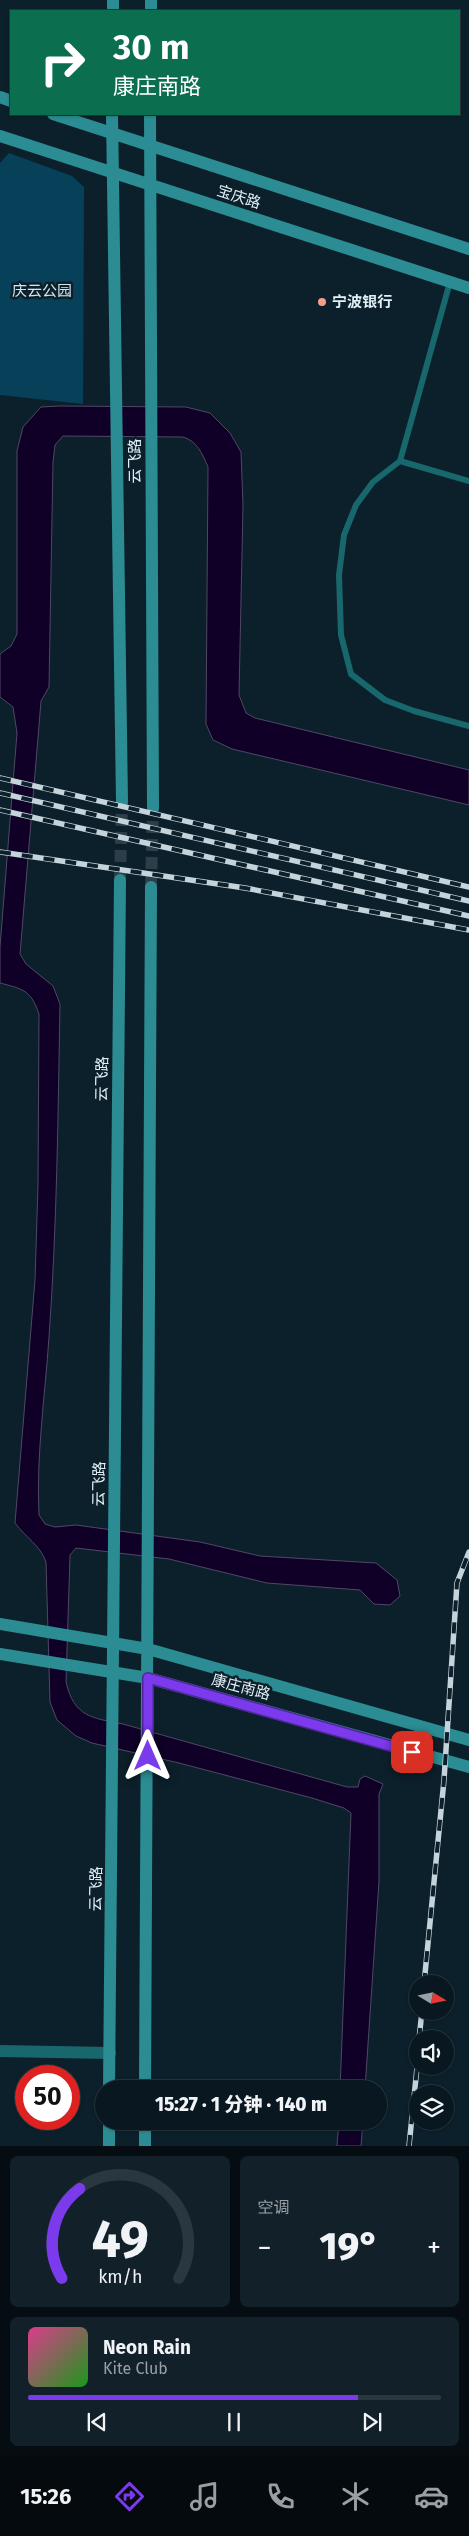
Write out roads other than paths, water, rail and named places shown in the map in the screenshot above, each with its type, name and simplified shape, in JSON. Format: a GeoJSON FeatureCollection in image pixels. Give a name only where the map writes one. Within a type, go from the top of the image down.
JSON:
{"type":"FeatureCollection","features":[{"type":"Feature","properties":{"kind":"main road","name":"宝庆路"},"geometry":{"type":"LineString","coordinates":[[56,115],[469,249]]}},
{"type":"Feature","properties":{"kind":"main road","name":"云飞路"},"geometry":{"type":"LineString","coordinates":[[112,115],[122,802]]}},
{"type":"Feature","properties":{"kind":"main road","name":"云飞路"},"geometry":{"type":"LineString","coordinates":[[150,115],[150,380],[154,808]]}},
{"type":"Feature","properties":{"kind":"main road","name":"宝庆路"},"geometry":{"type":"LineString","coordinates":[[0,136],[469,288]]}},
{"type":"Feature","properties":{"kind":"main road","name":"云飞路"},"geometry":{"type":"LineString","coordinates":[[110,2080],[115,1673],[114,1545],[120,880]]}},
{"type":"Feature","properties":{"kind":"main road"},"geometry":{"type":"LineString","coordinates":[[145,2080],[152,887]]}},
{"type":"Feature","properties":{"kind":"main road","name":"康庄南路"},"geometry":{"type":"LineString","coordinates":[[0,1624],[148,1649],[469,1740]]}},
{"type":"Feature","properties":{"kind":"main road","name":"康庄南路"},"geometry":{"type":"LineString","coordinates":[[0,1654],[148,1678],[469,1767]]}},
{"type":"Feature","properties":{"kind":"main road"},"geometry":{"type":"LineString","coordinates":[[109,2130],[109,2146]]}},
{"type":"Feature","properties":{"kind":"main road"},"geometry":{"type":"LineString","coordinates":[[145,2130],[145,2146]]}},
{"type":"Feature","properties":{"kind":"street"},"geometry":{"type":"LineString","coordinates":[[0,2051],[110,2053]]}},
{"type":"Feature","properties":{"kind":"lane"},"geometry":{"type":"LineString","coordinates":[[450,282],[400,461],[373,482],[356,505],[344,535],[339,576],[341,635],[351,674],[386,700],[414,711],[469,726]]}},
{"type":"Feature","properties":{"kind":"lane"},"geometry":{"type":"LineString","coordinates":[[400,461],[469,481]]}},
{"type":"Feature","properties":{"kind":"tunnel"},"geometry":{"type":"LineString","coordinates":[[120,880],[122,802]]}},
{"type":"Feature","properties":{"kind":"tunnel"},"geometry":{"type":"LineString","coordinates":[[151,887],[153,808]]}},
{"type":"Feature","properties":{"kind":"railway"},"geometry":{"type":"LineString","coordinates":[[0,778],[469,887]]}},
{"type":"Feature","properties":{"kind":"railway"},"geometry":{"type":"LineString","coordinates":[[0,793],[469,901]]}},
{"type":"Feature","properties":{"kind":"railway"},"geometry":{"type":"LineString","coordinates":[[0,810],[469,916]]}},
{"type":"Feature","properties":{"kind":"railway"},"geometry":{"type":"LineString","coordinates":[[0,852],[245,888],[469,930]]}},
{"type":"Feature","properties":{"kind":"railway"},"geometry":{"type":"LineString","coordinates":[[425,1975],[444,1780],[457,1583],[469,1552]]}},
{"type":"Feature","properties":{"kind":"railway"},"geometry":{"type":"LineString","coordinates":[[420,2030],[421,2020]]}},
{"type":"Feature","properties":{"kind":"railway"},"geometry":{"type":"LineString","coordinates":[[409,2146],[416,2075]]}},
{"type":"Feature","properties":{"kind":"place","name":"宁波银行"},"geometry":{"type":"Point","coordinates":[322,302]}},
{"type":"Feature","properties":{"kind":"park label","name":"庆云公园"},"geometry":{"type":"Point","coordinates":[42,291]}}]}
